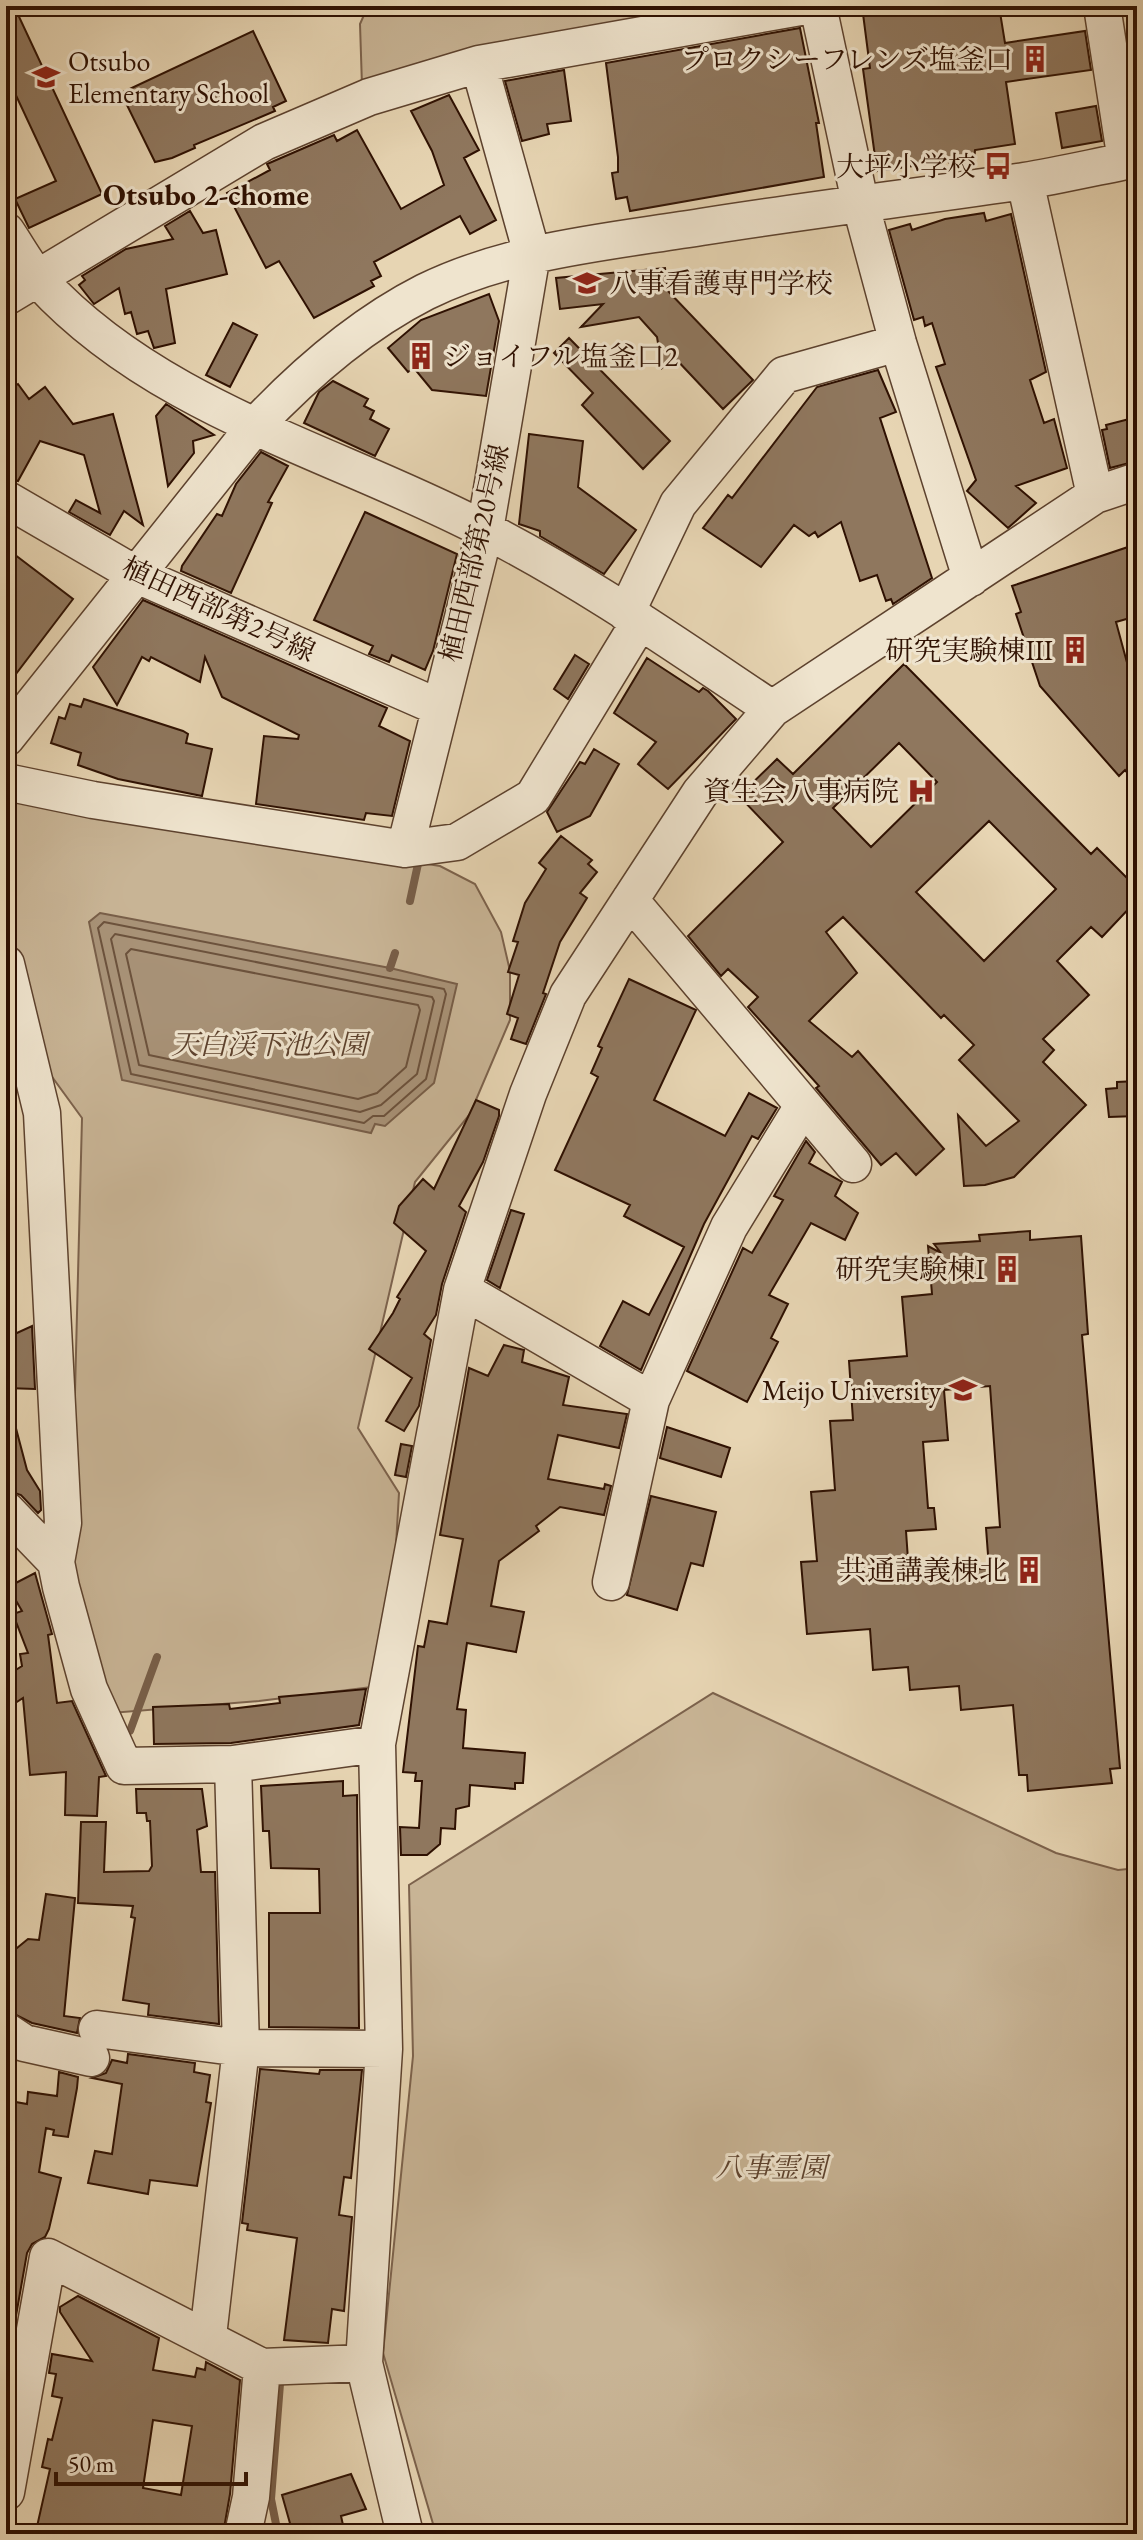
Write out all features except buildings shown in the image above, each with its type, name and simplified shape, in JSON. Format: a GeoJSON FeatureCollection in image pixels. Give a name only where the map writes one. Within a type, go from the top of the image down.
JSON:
{"type":"FeatureCollection","features":[{"type":"Feature","properties":{"kind":"street"},"geometry":{"type":"LineString","coordinates":[[6,297],[264,142],[369,97],[479,64],[806,6]]}},
{"type":"Feature","properties":{"kind":"street"},"geometry":{"type":"LineString","coordinates":[[818,6],[860,202],[898,343],[971,578]]}},
{"type":"Feature","properties":{"kind":"street"},"geometry":{"type":"LineString","coordinates":[[6,738],[255,426],[295,383],[371,324],[438,287],[532,254],[860,202],[1025,181],[1132,160],[1102,6]]}},
{"type":"Feature","properties":{"kind":"street"},"geometry":{"type":"LineString","coordinates":[[479,64],[532,254]]}},
{"type":"Feature","properties":{"kind":"street"},"geometry":{"type":"LineString","coordinates":[[1025,181],[1095,495]]}},
{"type":"Feature","properties":{"kind":"street"},"geometry":{"type":"LineString","coordinates":[[6,231],[38,279],[118,350],[255,426],[485,530],[633,617],[772,709]]}},
{"type":"Feature","properties":{"kind":"street","name":"植田西部第20号線"},"geometry":{"type":"LineString","coordinates":[[405,849],[438,707],[485,530],[532,254]]}},
{"type":"Feature","properties":{"kind":"street"},"geometry":{"type":"LineString","coordinates":[[6,782],[93,800],[405,849],[457,842],[533,797],[633,617],[678,504],[784,375],[898,343]]}},
{"type":"Feature","properties":{"kind":"street"},"geometry":{"type":"LineString","coordinates":[[405,2534],[364,2363],[384,2049],[377,1744],[462,1290],[528,1094],[568,995],[700,793],[772,709],[1095,495],[1137,481]]}},
{"type":"Feature","properties":{"kind":"street","name":"植田西部第2号線"},"geometry":{"type":"LineString","coordinates":[[6,499],[135,574],[438,707]]}},
{"type":"Feature","properties":{"kind":"street"},"geometry":{"type":"LineString","coordinates":[[630,900],[853,1164]]}},
{"type":"Feature","properties":{"kind":"street"},"geometry":{"type":"LineString","coordinates":[[6,964],[42,1113],[63,1523],[58,1574],[89,1689],[124,1766],[233,1764],[377,1744]]}},
{"type":"Feature","properties":{"kind":"street"},"geometry":{"type":"LineString","coordinates":[[611,1582],[651,1400],[729,1227],[803,1106]]}},
{"type":"Feature","properties":{"kind":"street"},"geometry":{"type":"LineString","coordinates":[[462,1290],[651,1400]]}},
{"type":"Feature","properties":{"kind":"street"},"geometry":{"type":"LineString","coordinates":[[6,1510],[58,1574]]}},
{"type":"Feature","properties":{"kind":"street"},"geometry":{"type":"LineString","coordinates":[[208,2336],[241,2048],[233,1764]]}},
{"type":"Feature","properties":{"kind":"street"},"geometry":{"type":"LineString","coordinates":[[6,2031],[24,2043],[384,2049]]}},
{"type":"Feature","properties":{"kind":"street"},"geometry":{"type":"LineString","coordinates":[[6,2492],[48,2257],[208,2336],[262,2367],[364,2363]]}},
{"type":"Feature","properties":{"kind":"street"},"geometry":{"type":"LineString","coordinates":[[243,2534],[251,2497],[262,2367]]}},
{"type":"Feature","properties":{"kind":"green space"},"geometry":{"type":"Polygon","coordinates":[[[368,6],[713,6],[713,11],[467,49],[362,86],[360,24],[368,6]]]}},
{"type":"Feature","properties":{"kind":"green space","name":"天白渓下池公園"},"geometry":{"type":"Polygon","coordinates":[[[6,798],[440,866],[475,884],[501,932],[510,971],[510,1020],[470,1114],[415,1182],[358,1428],[399,1493],[388,1685],[259,1701],[111,1713],[70,1587],[82,1118],[42,1063],[6,929],[6,798]]]}},
{"type":"Feature","properties":{"kind":"green space","name":"八事霊園"},"geometry":{"type":"Polygon","coordinates":[[[713,1693],[1056,1853],[1118,1870],[1137,1868],[1137,2534],[436,2534],[383,2353],[413,2056],[409,1885],[713,1693]]]}},
{"type":"Feature","properties":{"kind":"water"},"geometry":{"type":"Polygon","coordinates":[[[100,913],[390,968],[457,984],[434,1083],[385,1126],[375,1124],[371,1133],[122,1080],[89,922],[100,913]]]}},
{"type":"Feature","properties":{"kind":"waterway"},"geometry":{"type":"LineString","coordinates":[[410,901],[418,864]]}},
{"type":"Feature","properties":{"kind":"waterway"},"geometry":{"type":"LineString","coordinates":[[390,968],[395,953]]}},
{"type":"Feature","properties":{"kind":"waterway"},"geometry":{"type":"LineString","coordinates":[[130,1731],[157,1657]]}},
{"type":"Feature","properties":{"kind":"waterway"},"geometry":{"type":"LineString","coordinates":[[278,2534],[271,2499],[280,2384]]}},
{"type":"Feature","properties":{"kind":"place","name":"プロクシーフレンズ塩釜口"},"geometry":{"type":"Point","coordinates":[1035,59]}},
{"type":"Feature","properties":{"kind":"place","name":"Otsubo Elementary School"},"geometry":{"type":"Point","coordinates":[46,77]}},
{"type":"Feature","properties":{"kind":"place","name":"大坪小学校"},"geometry":{"type":"Point","coordinates":[998,166]}},
{"type":"Feature","properties":{"kind":"place","name":"八事看護専門学校"},"geometry":{"type":"Point","coordinates":[587,283]}},
{"type":"Feature","properties":{"kind":"place","name":"ジョイフル塩釜口2"},"geometry":{"type":"Point","coordinates":[421,356]}},
{"type":"Feature","properties":{"kind":"place","name":"研究実験棟Ⅲ"},"geometry":{"type":"Point","coordinates":[1075,650]}},
{"type":"Feature","properties":{"kind":"place","name":"資生会八事病院"},"geometry":{"type":"Point","coordinates":[921,791]}},
{"type":"Feature","properties":{"kind":"place","name":"研究実験棟Ⅰ"},"geometry":{"type":"Point","coordinates":[1007,1269]}},
{"type":"Feature","properties":{"kind":"place","name":"Meijo University"},"geometry":{"type":"Point","coordinates":[963,1390]}},
{"type":"Feature","properties":{"kind":"place","name":"共通講義棟北"},"geometry":{"type":"Point","coordinates":[1029,1570]}},
{"type":"Feature","properties":{"kind":"district","name":"Otsubo 2-chome"},"geometry":{"type":"Point","coordinates":[206,195]}}]}
